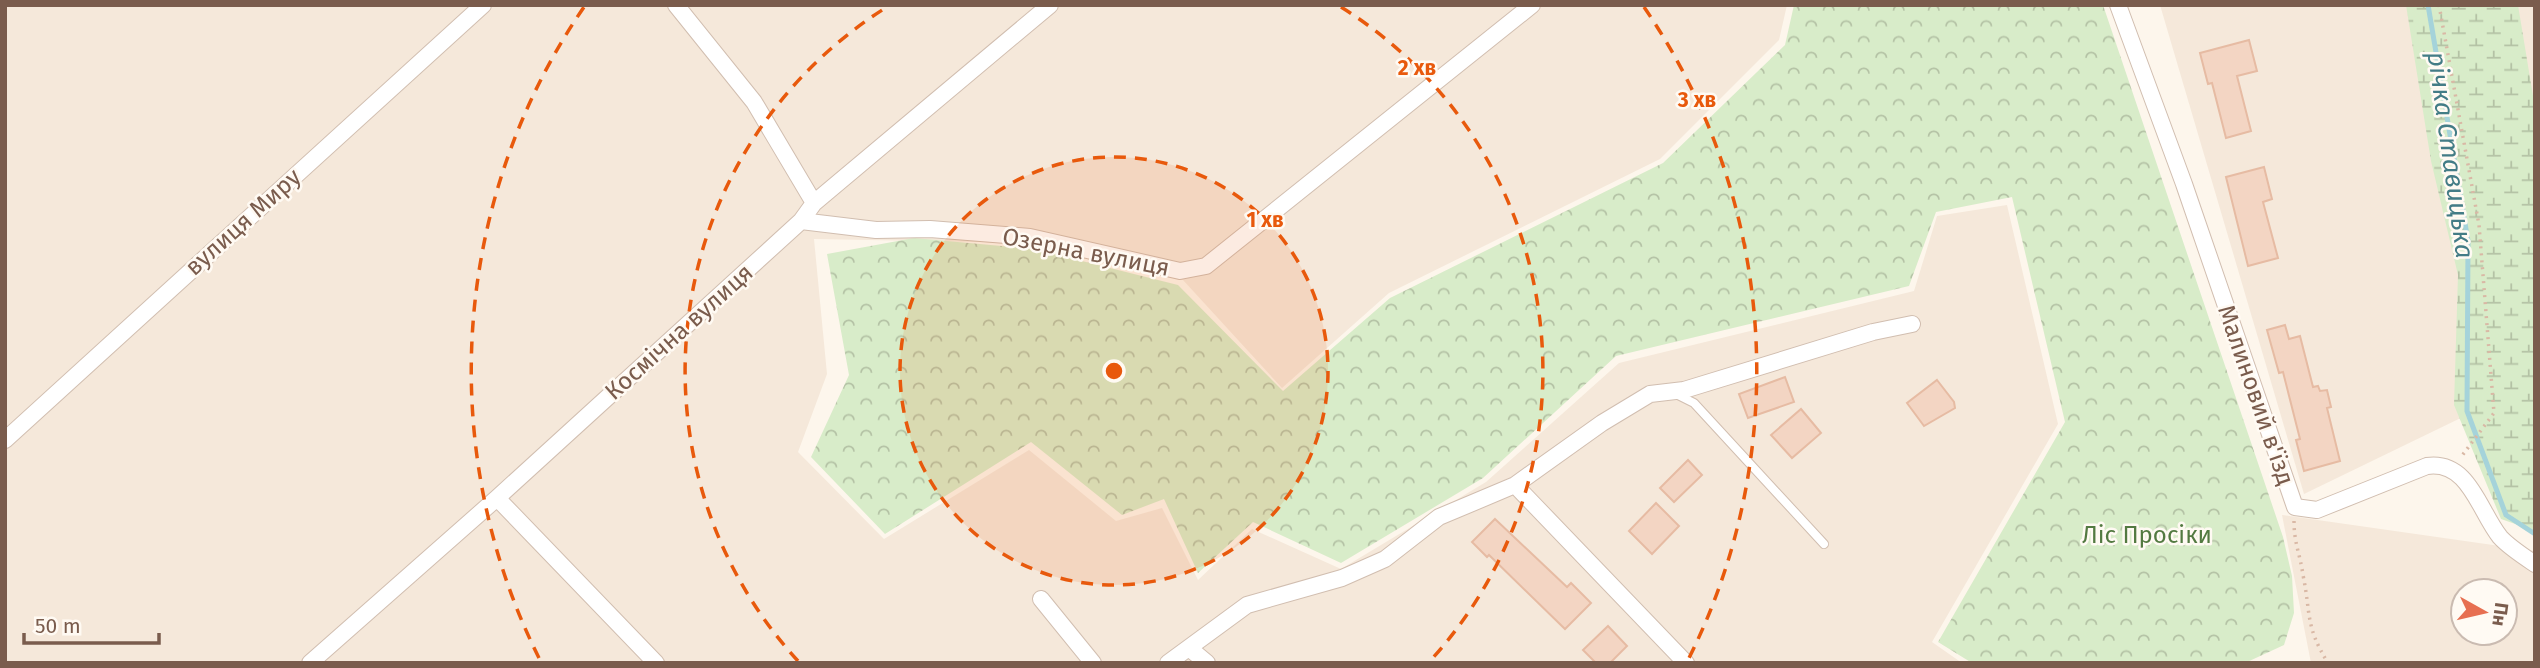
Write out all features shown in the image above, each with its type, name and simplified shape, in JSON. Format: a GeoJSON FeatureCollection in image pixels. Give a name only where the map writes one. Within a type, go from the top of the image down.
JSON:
{"type":"FeatureCollection","features":[{"type":"Feature","properties":{"kind":"street","name":"вулиця Миру"},"geometry":{"type":"LineString","coordinates":[[5,440],[482,5]]}},
{"type":"Feature","properties":{"kind":"street"},"geometry":{"type":"LineString","coordinates":[[676,5],[754,102],[814,203]]}},
{"type":"Feature","properties":{"kind":"street","name":"Космічна вулиця"},"geometry":{"type":"LineString","coordinates":[[310,663],[498,498],[801,220],[814,203],[1050,5]]}},
{"type":"Feature","properties":{"kind":"street","name":"Озерна вулиця"},"geometry":{"type":"LineString","coordinates":[[801,220],[876,230],[930,229],[1030,237],[1180,271],[1206,266],[1532,5]]}},
{"type":"Feature","properties":{"kind":"street","name":"Малиновий в'їзд"},"geometry":{"type":"LineString","coordinates":[[2118,5],[2180,173],[2295,507],[2317,510],[2427,466],[2444,466],[2465,480],[2503,540],[2535,564]]}},
{"type":"Feature","properties":{"kind":"street"},"geometry":{"type":"LineString","coordinates":[[1168,663],[1247,605],[1342,578],[1385,559],[1439,517],[1515,485],[1621,411],[1650,394],[1670,391],[1873,332],[1912,324]]}},
{"type":"Feature","properties":{"kind":"street"},"geometry":{"type":"LineString","coordinates":[[1515,485],[1686,663]]}},
{"type":"Feature","properties":{"kind":"street"},"geometry":{"type":"LineString","coordinates":[[498,498],[656,663]]}},
{"type":"Feature","properties":{"kind":"street"},"geometry":{"type":"LineString","coordinates":[[1041,599],[1093,663]]}},
{"type":"Feature","properties":{"kind":"street"},"geometry":{"type":"LineString","coordinates":[[1189,648],[1206,663]]}},
{"type":"Feature","properties":{"kind":"lane"},"geometry":{"type":"LineString","coordinates":[[1670,391],[1694,403],[1824,544]]}},
{"type":"Feature","properties":{"kind":"path"},"geometry":{"type":"LineString","coordinates":[[2439,5],[2479,225],[2494,413],[2468,447]]}},
{"type":"Feature","properties":{"kind":"path"},"geometry":{"type":"LineString","coordinates":[[2295,507],[2294,543],[2304,575],[2312,637],[2328,663]]}},
{"type":"Feature","properties":{"kind":"shaded area"},"geometry":{"type":"Polygon","coordinates":[[[5,5],[1787,5],[1779,40],[1660,159],[1389,293],[1282,388],[1183,280],[1026,243],[814,239],[827,374],[798,452],[884,539],[1029,450],[1116,521],[1162,508],[1198,580],[1252,529],[1341,569],[1486,482],[1619,363],[1914,291],[1937,216],[2007,205],[2058,424],[1932,642],[1962,663],[5,663],[5,5]]]}},
{"type":"Feature","properties":{"kind":"shaded area"},"geometry":{"type":"Polygon","coordinates":[[[2160,5],[2535,5],[2535,382],[2304,494],[2160,5]]]}},
{"type":"Feature","properties":{"kind":"shaded area"},"geometry":{"type":"Polygon","coordinates":[[[2282,515],[2535,551],[2535,663],[2311,663],[2282,515]]]}},
{"type":"Feature","properties":{"kind":"green space","name":"Ліс Просіки"},"geometry":{"type":"Polygon","coordinates":[[[1794,5],[2103,5],[2283,537],[2292,576],[2294,613],[2284,645],[2245,663],[1972,663],[1938,642],[2065,422],[2012,197],[1936,212],[1909,286],[1616,356],[1483,478],[1341,563],[1253,522],[1198,573],[1164,499],[1122,515],[1031,442],[885,534],[811,457],[849,375],[827,254],[914,238],[1034,249],[1178,285],[1283,391],[1390,298],[1663,163],[1785,45],[1794,5]]]}},
{"type":"Feature","properties":{"kind":"green space"},"geometry":{"type":"Polygon","coordinates":[[[2406,5],[2518,5],[2535,108],[2535,531],[2501,519],[2454,405],[2458,275],[2431,161],[2406,5]]]}},
{"type":"Feature","properties":{"kind":"building"},"geometry":{"type":"Polygon","coordinates":[[[2249,40],[2257,71],[2237,76],[2251,131],[2226,138],[2212,83],[2208,84],[2200,53],[2249,40]]]}},
{"type":"Feature","properties":{"kind":"building"},"geometry":{"type":"Polygon","coordinates":[[[2264,167],[2272,199],[2263,202],[2278,258],[2248,266],[2226,177],[2264,167]]]}},
{"type":"Feature","properties":{"kind":"building"},"geometry":{"type":"Polygon","coordinates":[[[2285,325],[2289,339],[2300,336],[2313,387],[2318,386],[2320,391],[2327,390],[2331,407],[2327,408],[2340,461],[2304,471],[2296,440],[2300,439],[2283,372],[2279,373],[2267,330],[2285,325]]]}},
{"type":"Feature","properties":{"kind":"building"},"geometry":{"type":"Polygon","coordinates":[[[1785,377],[1794,402],[1748,418],[1739,394],[1785,377]]]}},
{"type":"Feature","properties":{"kind":"building"},"geometry":{"type":"Polygon","coordinates":[[[1937,380],[1954,402],[1955,408],[1924,426],[1907,403],[1937,380]]]}},
{"type":"Feature","properties":{"kind":"building"},"geometry":{"type":"Polygon","coordinates":[[[1801,409],[1821,433],[1792,458],[1771,435],[1801,409]]]}},
{"type":"Feature","properties":{"kind":"building"},"geometry":{"type":"Polygon","coordinates":[[[1688,460],[1702,475],[1674,502],[1660,488],[1688,460]]]}},
{"type":"Feature","properties":{"kind":"building"},"geometry":{"type":"Polygon","coordinates":[[[1656,503],[1679,526],[1652,554],[1629,531],[1656,503]]]}},
{"type":"Feature","properties":{"kind":"building"},"geometry":{"type":"Polygon","coordinates":[[[1495,519],[1567,587],[1571,583],[1591,603],[1565,629],[1489,555],[1487,557],[1472,542],[1495,519]]]}},
{"type":"Feature","properties":{"kind":"building"},"geometry":{"type":"Polygon","coordinates":[[[1608,626],[1627,646],[1610,663],[1596,663],[1583,650],[1608,626]]]}},
{"type":"Feature","properties":{"kind":"waterway","name":"річка Ставицька"},"geometry":{"type":"LineString","coordinates":[[2428,5],[2468,241],[2467,411],[2506,515],[2535,534]]}}]}
